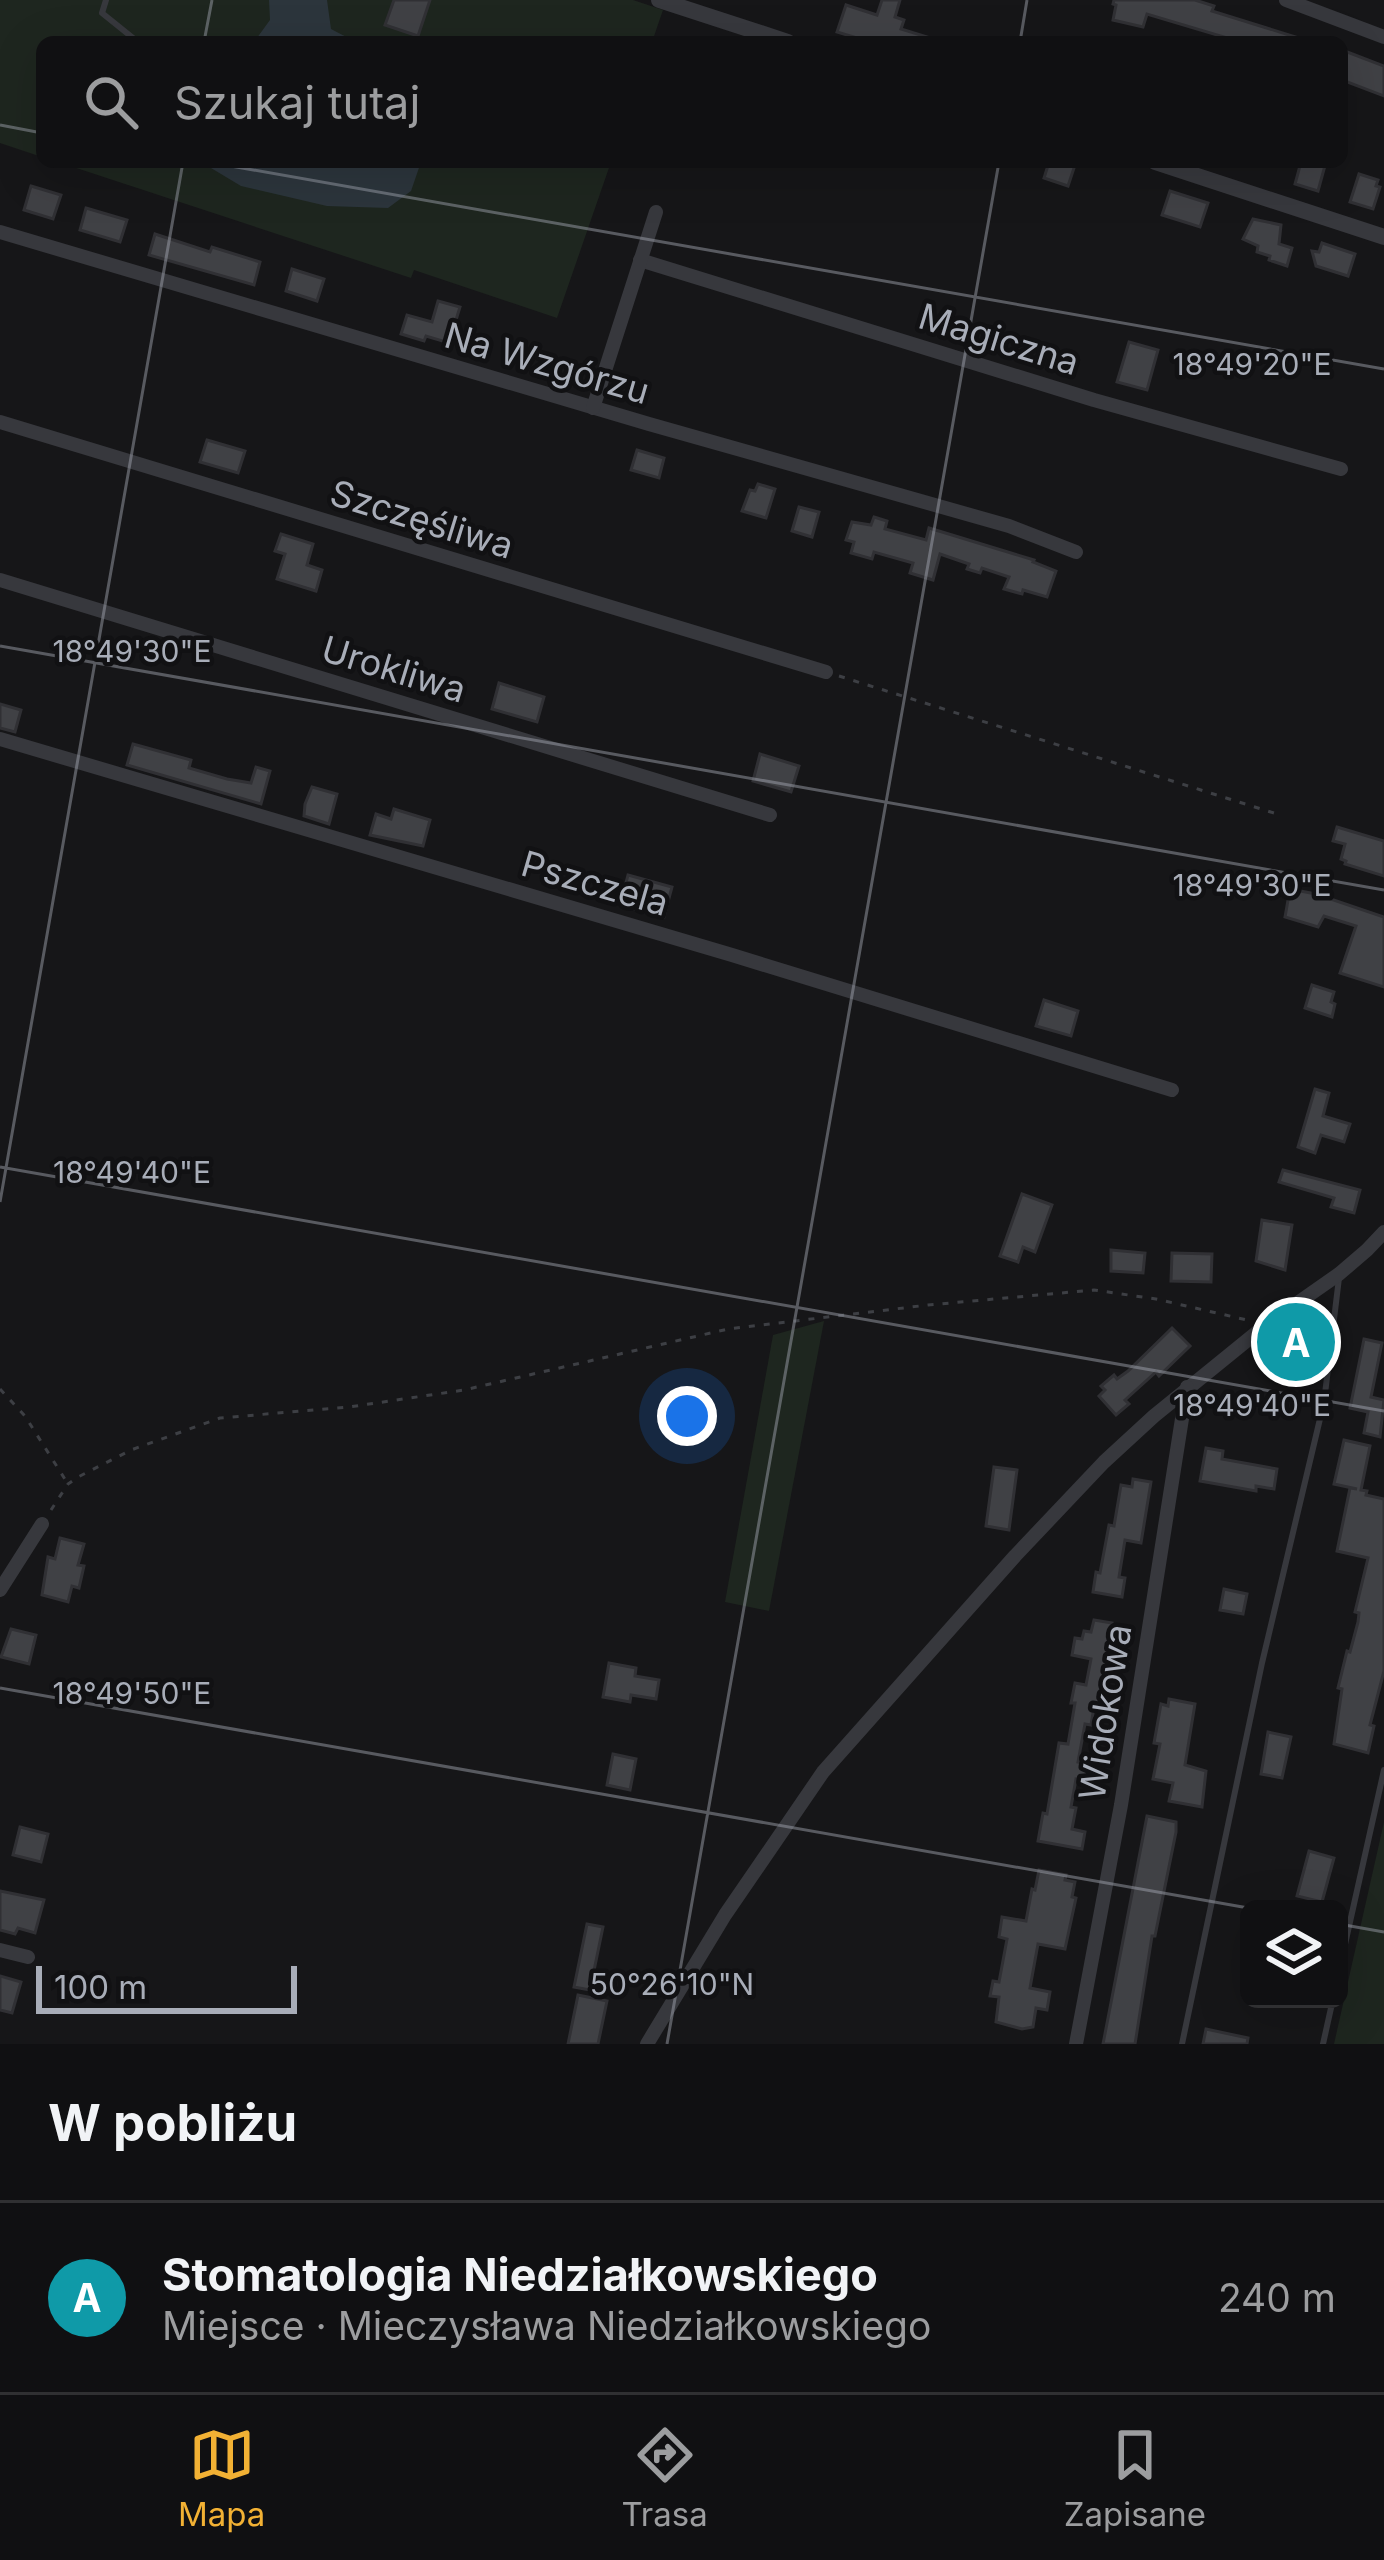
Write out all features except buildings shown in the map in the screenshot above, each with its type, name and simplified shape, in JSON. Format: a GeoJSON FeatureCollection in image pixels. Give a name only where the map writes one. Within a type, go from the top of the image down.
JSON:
{"type":"FeatureCollection","features":[{"type":"Feature","properties":{"kind":"street"},"geometry":{"type":"LineString","coordinates":[[659,0],[770,36]]}},
{"type":"Feature","properties":{"kind":"street"},"geometry":{"type":"LineString","coordinates":[[1286,0],[1384,37]]}},
{"type":"Feature","properties":{"kind":"street"},"geometry":{"type":"LineString","coordinates":[[1174,168],[1384,237]]}},
{"type":"Feature","properties":{"kind":"street"},"geometry":{"type":"LineString","coordinates":[[593,408],[656,212]]}},
{"type":"Feature","properties":{"kind":"street","name":"Na Wzgórzu"},"geometry":{"type":"LineString","coordinates":[[0,232],[1010,526],[1076,552]]}},
{"type":"Feature","properties":{"kind":"street","name":"Magiczna"},"geometry":{"type":"LineString","coordinates":[[640,260],[1094,400],[1341,469]]}},
{"type":"Feature","properties":{"kind":"street","name":"Szczęśliwa"},"geometry":{"type":"LineString","coordinates":[[0,422],[826,672]]}},
{"type":"Feature","properties":{"kind":"street","name":"Urokliwa"},"geometry":{"type":"LineString","coordinates":[[0,580],[770,815]]}},
{"type":"Feature","properties":{"kind":"street","name":"Pszczela"},"geometry":{"type":"LineString","coordinates":[[0,739],[1172,1090]]}},
{"type":"Feature","properties":{"kind":"street"},"geometry":{"type":"LineString","coordinates":[[647,2044],[725,1916],[823,1772],[1029,1540],[1104,1462],[1186,1388],[1266,1325],[1377,1249],[1384,1232]]}},
{"type":"Feature","properties":{"kind":"street","name":"Widokowa"},"geometry":{"type":"LineString","coordinates":[[1076,2044],[1121,1805],[1186,1388]]}},
{"type":"Feature","properties":{"kind":"street"},"geometry":{"type":"LineString","coordinates":[[0,1590],[42,1525]]}},
{"type":"Feature","properties":{"kind":"street"},"geometry":{"type":"LineString","coordinates":[[0,1950],[28,1958]]}},
{"type":"Feature","properties":{"kind":"lane"},"geometry":{"type":"LineString","coordinates":[[106,0],[102,13],[131,36]]}},
{"type":"Feature","properties":{"kind":"lane"},"geometry":{"type":"LineString","coordinates":[[1182,2044],[1262,1663],[1324,1402],[1339,1274]]}},
{"type":"Feature","properties":{"kind":"lane"},"geometry":{"type":"LineString","coordinates":[[1348,1931],[1384,1770]]}},
{"type":"Feature","properties":{"kind":"lane"},"geometry":{"type":"LineString","coordinates":[[1323,2044],[1331,2008]]}},
{"type":"Feature","properties":{"kind":"path"},"geometry":{"type":"LineString","coordinates":[[826,672],[1277,814]]}},
{"type":"Feature","properties":{"kind":"path"},"geometry":{"type":"LineString","coordinates":[[42,1525],[68,1484],[131,1450],[220,1418],[349,1407],[464,1390],[728,1328],[1094,1291],[1266,1325]]}},
{"type":"Feature","properties":{"kind":"path"},"geometry":{"type":"LineString","coordinates":[[0,1389],[37,1432],[68,1484]]}},
{"type":"Feature","properties":{"kind":"shaded area"},"geometry":{"type":"Polygon","coordinates":[[[0,0],[633,0],[663,10],[654,36],[36,36],[36,155],[0,143],[0,0]]]}},
{"type":"Feature","properties":{"kind":"shaded area"},"geometry":{"type":"Polygon","coordinates":[[[269,0],[327,0],[331,29],[344,36],[258,36],[270,20],[269,0]]]}},
{"type":"Feature","properties":{"kind":"shaded area"},"geometry":{"type":"Polygon","coordinates":[[[76,168],[609,168],[557,318],[414,270],[411,278],[76,168]]]}},
{"type":"Feature","properties":{"kind":"shaded area"},"geometry":{"type":"Polygon","coordinates":[[[211,168],[419,168],[411,191],[388,208],[327,206],[241,186],[211,168]]]}},
{"type":"Feature","properties":{"kind":"shaded area"},"geometry":{"type":"Polygon","coordinates":[[[824,1321],[769,1611],[725,1602],[773,1335],[824,1321]]]}},
{"type":"Feature","properties":{"kind":"shaded area"},"geometry":{"type":"Polygon","coordinates":[[[1384,1822],[1384,2044],[1334,2044],[1342,2008],[1348,2008],[1348,1982],[1384,1822]]]}},
{"type":"Feature","properties":{"kind":"place","name":"Stomatologia Niedziałkowskiego"},"geometry":{"type":"Point","coordinates":[1296,1342]}}]}
